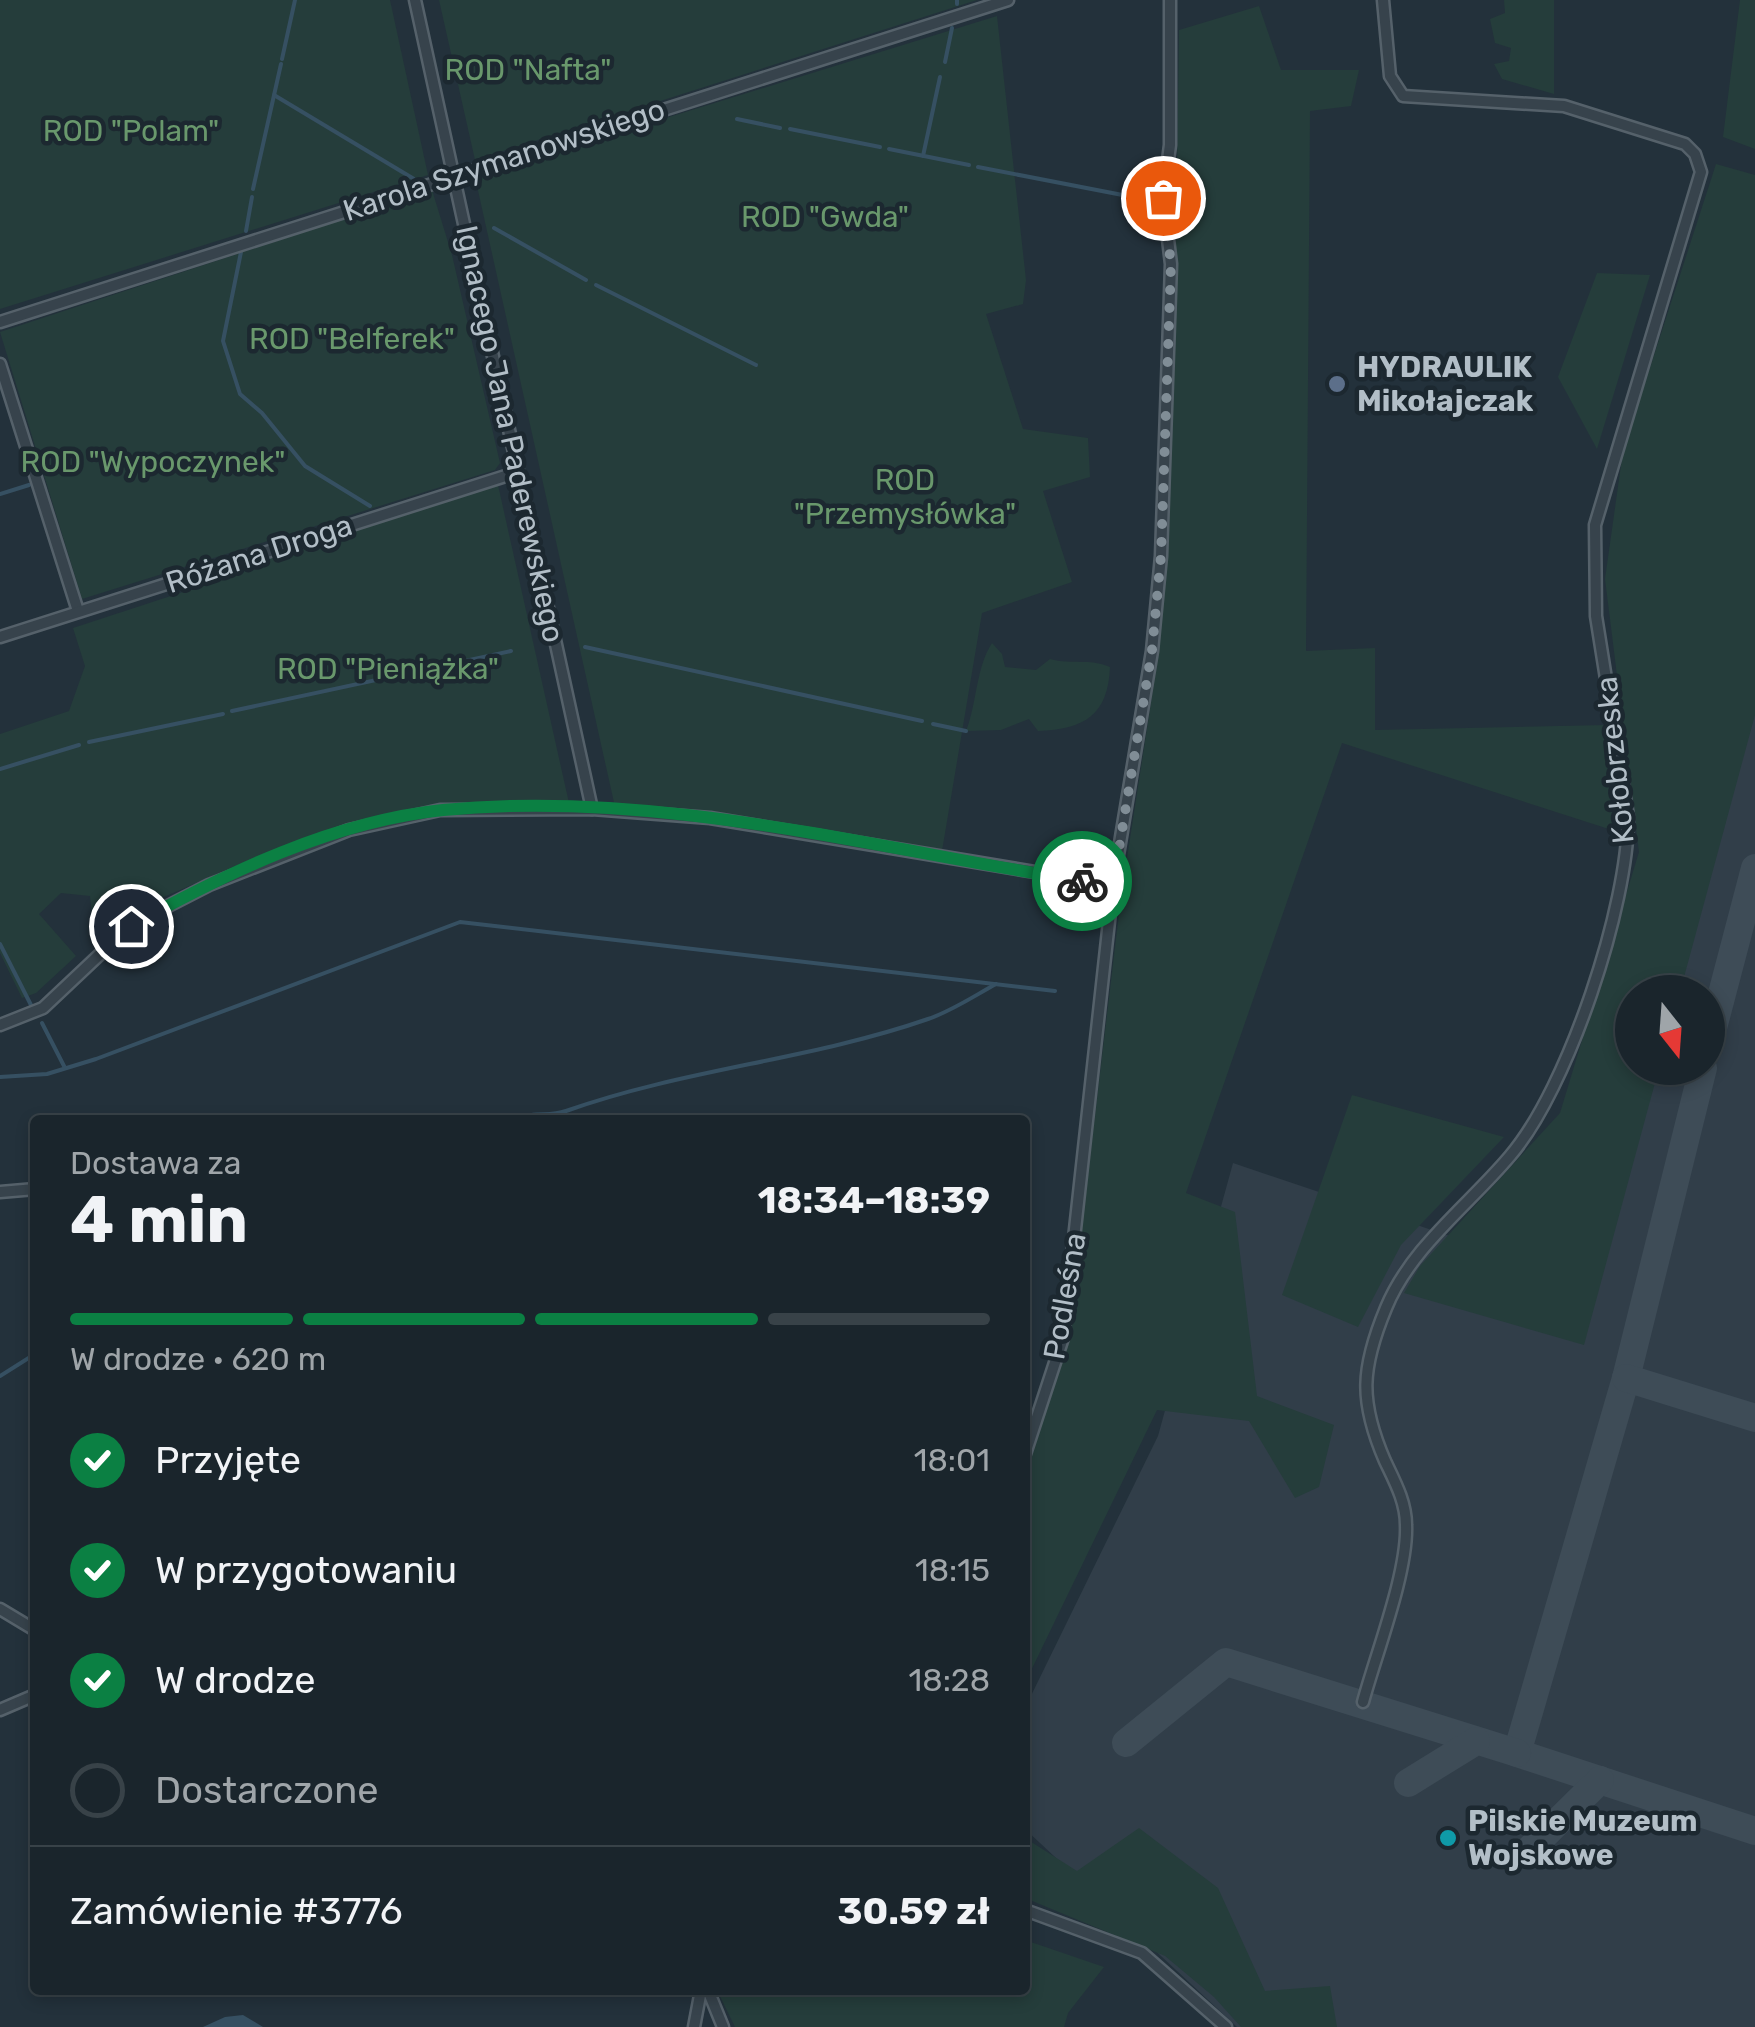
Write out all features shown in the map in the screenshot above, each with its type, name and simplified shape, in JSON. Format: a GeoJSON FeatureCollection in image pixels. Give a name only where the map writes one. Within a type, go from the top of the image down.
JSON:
{"type":"FeatureCollection","features":[{"type":"Feature","properties":{"kind":"street","name":"Ignacego Jana Paderewskiego"},"geometry":{"type":"LineString","coordinates":[[416,0],[592,810]]}},
{"type":"Feature","properties":{"kind":"street","name":"Karola Szymanowskiego"},"geometry":{"type":"LineString","coordinates":[[0,322],[1008,0]]}},
{"type":"Feature","properties":{"kind":"street","name":"Podleśna"},"geometry":{"type":"LineString","coordinates":[[1030,1439],[1063,1338],[1113,885],[1152,650],[1161,556],[1171,264],[1163,198],[1170,145],[1170,0]]}},
{"type":"Feature","properties":{"kind":"street","name":"Kołobrzeska"},"geometry":{"type":"LineString","coordinates":[[1363,1702],[1400,1564],[1406,1524],[1401,1496],[1366,1410],[1363,1389],[1385,1308],[1402,1275],[1511,1155],[1550,1100],[1620,890],[1628,816],[1596,616],[1595,524],[1701,172],[1695,154],[1685,144],[1589,112],[1520,100],[1403,96],[1390,76],[1383,0]]}},
{"type":"Feature","properties":{"kind":"street"},"geometry":{"type":"LineString","coordinates":[[0,364],[78,611]]}},
{"type":"Feature","properties":{"kind":"street","name":"Różana Droga"},"geometry":{"type":"LineString","coordinates":[[0,636],[518,472]]}},
{"type":"Feature","properties":{"kind":"street"},"geometry":{"type":"LineString","coordinates":[[0,1025],[43,1008],[131,926],[210,885],[349,830],[440,810],[592,810],[785,829],[1113,885]]}},
{"type":"Feature","properties":{"kind":"street"},"geometry":{"type":"LineString","coordinates":[[0,1192],[30,1189]]}},
{"type":"Feature","properties":{"kind":"street"},"geometry":{"type":"LineString","coordinates":[[0,1609],[30,1627]]}},
{"type":"Feature","properties":{"kind":"street"},"geometry":{"type":"LineString","coordinates":[[0,1710],[30,1697]]}},
{"type":"Feature","properties":{"kind":"street"},"geometry":{"type":"LineString","coordinates":[[1030,1912],[1142,1953],[1226,2027]]}},
{"type":"Feature","properties":{"kind":"street"},"geometry":{"type":"LineString","coordinates":[[694,2027],[704,1995]]}},
{"type":"Feature","properties":{"kind":"street"},"geometry":{"type":"LineString","coordinates":[[707,1995],[723,2027]]}},
{"type":"Feature","properties":{"kind":"shaded area"},"geometry":{"type":"Polygon","coordinates":[[[1755,601],[1755,2027],[1237,2027],[1030,1834],[1030,1698],[1158,1436],[1233,1163],[1586,1282],[1636,1085],[1725,1085],[1725,975],[1662,975],[1755,601]]]}},
{"type":"Feature","properties":{"kind":"shaded area"},"geometry":{"type":"Polygon","coordinates":[[[243,2015],[263,2027],[203,2027],[225,2017],[243,2015]]]}},
{"type":"Feature","properties":{"kind":"green space","name":"ROD \"Polam\""},"geometry":{"type":"Polygon","coordinates":[[[0,0],[390,0],[428,175],[0,309],[0,0]]]}},
{"type":"Feature","properties":{"kind":"green space","name":"ROD \"Nafta\""},"geometry":{"type":"Polygon","coordinates":[[[439,0],[977,0],[475,160],[439,0]]]}},
{"type":"Feature","properties":{"kind":"green space"},"geometry":{"type":"Polygon","coordinates":[[[1504,0],[1554,0],[1554,94],[1502,79],[1494,64],[1509,61],[1511,48],[1495,43],[1490,19],[1505,13],[1504,0]]]}},
{"type":"Feature","properties":{"kind":"green space"},"geometry":{"type":"Polygon","coordinates":[[[1740,0],[1755,0],[1755,149],[1723,137],[1740,0]]]}},
{"type":"Feature","properties":{"kind":"green space"},"geometry":{"type":"Polygon","coordinates":[[[1259,6],[1281,70],[1359,70],[1351,106],[1310,111],[1306,651],[1375,648],[1375,730],[1607,725],[1615,831],[1342,743],[1186,1193],[1235,1212],[1257,1396],[1334,1425],[1319,1487],[1295,1498],[1249,1421],[1157,1410],[1030,1673],[1030,1440],[1068,1343],[1121,897],[1157,664],[1174,380],[1179,30],[1259,6]]]}},
{"type":"Feature","properties":{"kind":"green space"},"geometry":{"type":"Polygon","coordinates":[[[997,16],[1026,280],[1023,304],[986,314],[1023,429],[1088,438],[1090,477],[1043,491],[1072,582],[982,613],[942,851],[697,813],[615,807],[475,177],[997,16]]]}},
{"type":"Feature","properties":{"kind":"green space"},"geometry":{"type":"Polygon","coordinates":[[[1716,164],[1755,175],[1755,715],[1685,975],[1615,975],[1615,1085],[1654,1085],[1584,1345],[1404,1293],[1420,1266],[1560,1113],[1639,852],[1605,579],[1623,451],[1716,164]]]}},
{"type":"Feature","properties":{"kind":"green space"},"geometry":{"type":"Polygon","coordinates":[[[432,190],[452,255],[500,463],[495,470],[82,599],[0,332],[432,190]]]}},
{"type":"Feature","properties":{"kind":"green space"},"geometry":{"type":"Polygon","coordinates":[[[1597,273],[1650,275],[1597,449],[1558,377],[1597,273]]]}},
{"type":"Feature","properties":{"kind":"green space","name":"ROD \"Pieniążka\""},"geometry":{"type":"Polygon","coordinates":[[[498,485],[569,803],[447,805],[358,821],[277,849],[123,913],[99,934],[93,927],[90,896],[61,893],[39,914],[76,956],[36,993],[22,998],[0,953],[0,734],[69,711],[85,666],[73,628],[244,572],[245,565],[498,485]]]}},
{"type":"Feature","properties":{"kind":"green space"},"geometry":{"type":"Polygon","coordinates":[[[992,643],[1002,654],[1005,667],[1036,670],[1050,659],[1110,667],[1105,697],[1091,716],[1069,727],[1038,731],[1029,719],[1001,730],[966,731],[992,643]]]}},
{"type":"Feature","properties":{"kind":"green space"},"geometry":{"type":"Polygon","coordinates":[[[1352,1095],[1504,1137],[1401,1245],[1358,1327],[1282,1295],[1352,1095]]]}},
{"type":"Feature","properties":{"kind":"green space"},"geometry":{"type":"Polygon","coordinates":[[[1139,1828],[1218,1888],[1265,1991],[1330,1986],[1337,2027],[1241,2027],[1214,1997],[1165,1956],[1030,1900],[1030,1841],[1077,1871],[1139,1828]]]}},
{"type":"Feature","properties":{"kind":"green space"},"geometry":{"type":"Polygon","coordinates":[[[1030,1942],[1104,1967],[1068,2013],[1064,2027],[735,2027],[719,1995],[1030,1995],[1030,1942]]]}},
{"type":"Feature","properties":{"kind":"waterway"},"geometry":{"type":"LineString","coordinates":[[282,59],[295,0]]}},
{"type":"Feature","properties":{"kind":"waterway"},"geometry":{"type":"LineString","coordinates":[[945,62],[952,28]]}},
{"type":"Feature","properties":{"kind":"waterway"},"geometry":{"type":"LineString","coordinates":[[253,189],[281,64]]}},
{"type":"Feature","properties":{"kind":"waterway"},"geometry":{"type":"LineString","coordinates":[[923,156],[940,77]]}},
{"type":"Feature","properties":{"kind":"waterway"},"geometry":{"type":"LineString","coordinates":[[274,95],[414,179]]}},
{"type":"Feature","properties":{"kind":"waterway"},"geometry":{"type":"LineString","coordinates":[[737,119],[780,128]]}},
{"type":"Feature","properties":{"kind":"waterway"},"geometry":{"type":"LineString","coordinates":[[790,129],[880,147]]}},
{"type":"Feature","properties":{"kind":"waterway"},"geometry":{"type":"LineString","coordinates":[[889,149],[969,165]]}},
{"type":"Feature","properties":{"kind":"waterway"},"geometry":{"type":"LineString","coordinates":[[978,167],[1138,198]]}},
{"type":"Feature","properties":{"kind":"waterway"},"geometry":{"type":"LineString","coordinates":[[246,231],[252,197]]}},
{"type":"Feature","properties":{"kind":"waterway"},"geometry":{"type":"LineString","coordinates":[[494,228],[586,280]]}},
{"type":"Feature","properties":{"kind":"waterway"},"geometry":{"type":"LineString","coordinates":[[241,252],[223,341],[240,394],[262,413],[305,466],[370,506]]}},
{"type":"Feature","properties":{"kind":"waterway"},"geometry":{"type":"LineString","coordinates":[[596,285],[756,365]]}},
{"type":"Feature","properties":{"kind":"waterway"},"geometry":{"type":"LineString","coordinates":[[0,494],[29,485]]}},
{"type":"Feature","properties":{"kind":"waterway"},"geometry":{"type":"LineString","coordinates":[[585,647],[922,721]]}},
{"type":"Feature","properties":{"kind":"waterway"},"geometry":{"type":"LineString","coordinates":[[232,711],[511,651]]}},
{"type":"Feature","properties":{"kind":"waterway"},"geometry":{"type":"LineString","coordinates":[[89,742],[223,714]]}},
{"type":"Feature","properties":{"kind":"waterway"},"geometry":{"type":"LineString","coordinates":[[933,724],[966,731]]}},
{"type":"Feature","properties":{"kind":"waterway"},"geometry":{"type":"LineString","coordinates":[[0,769],[79,745]]}},
{"type":"Feature","properties":{"kind":"waterway"},"geometry":{"type":"LineString","coordinates":[[0,1077],[47,1074],[96,1059],[460,922],[1055,991]]}},
{"type":"Feature","properties":{"kind":"waterway"},"geometry":{"type":"LineString","coordinates":[[0,944],[32,1007]]}},
{"type":"Feature","properties":{"kind":"waterway"},"geometry":{"type":"LineString","coordinates":[[530,1115],[559,1113],[656,1085],[883,1033],[937,1016],[996,984]]}},
{"type":"Feature","properties":{"kind":"waterway"},"geometry":{"type":"LineString","coordinates":[[42,1023],[65,1068]]}},
{"type":"Feature","properties":{"kind":"waterway"},"geometry":{"type":"LineString","coordinates":[[0,1376],[30,1357]]}},
{"type":"Feature","properties":{"kind":"taxiway"},"geometry":{"type":"LineString","coordinates":[[1725,982],[1755,868]]}},
{"type":"Feature","properties":{"kind":"taxiway"},"geometry":{"type":"LineString","coordinates":[[1699,1085],[1626,1378],[1517,1753],[1755,1831]]}},
{"type":"Feature","properties":{"kind":"taxiway"},"geometry":{"type":"LineString","coordinates":[[1626,1378],[1755,1418]]}},
{"type":"Feature","properties":{"kind":"taxiway"},"geometry":{"type":"LineString","coordinates":[[1126,1743],[1226,1662],[1517,1753]]}},
{"type":"Feature","properties":{"kind":"taxiway"},"geometry":{"type":"LineString","coordinates":[[1408,1783],[1476,1741]]}},
{"type":"Feature","properties":{"kind":"taxiway"},"geometry":{"type":"LineString","coordinates":[[1528,1851],[1600,1780]]}},
{"type":"Feature","properties":{"kind":"way so far"},"geometry":{"type":"LineString","coordinates":[[1082,881],[1113,885],[1152,650],[1161,556],[1171,264],[1163,198]]}},
{"type":"Feature","properties":{"kind":"place","name":"HYDRAULIK Mikołajczak"},"geometry":{"type":"Point","coordinates":[1337,384]}},
{"type":"Feature","properties":{"kind":"place","name":"Pilskie Muzeum Wojskowe"},"geometry":{"type":"Point","coordinates":[1448,1838]}},
{"type":"Feature","properties":{"kind":"route"},"geometry":{"type":"LineString","coordinates":[[131,926],[210,885],[349,830],[440,810],[511,807],[710,818],[1082,881]]}},
{"type":"Feature","properties":{"kind":"park label","name":"ROD \"Gwda\""},"geometry":{"type":"Point","coordinates":[825,217]}},
{"type":"Feature","properties":{"kind":"park label","name":"ROD \"Belferek\""},"geometry":{"type":"Point","coordinates":[352,339]}},
{"type":"Feature","properties":{"kind":"park label","name":"ROD \"Wypoczynek\""},"geometry":{"type":"Point","coordinates":[153,462]}},
{"type":"Feature","properties":{"kind":"park label","name":"ROD \"Przemysłówka\""},"geometry":{"type":"Point","coordinates":[905,497]}}]}
